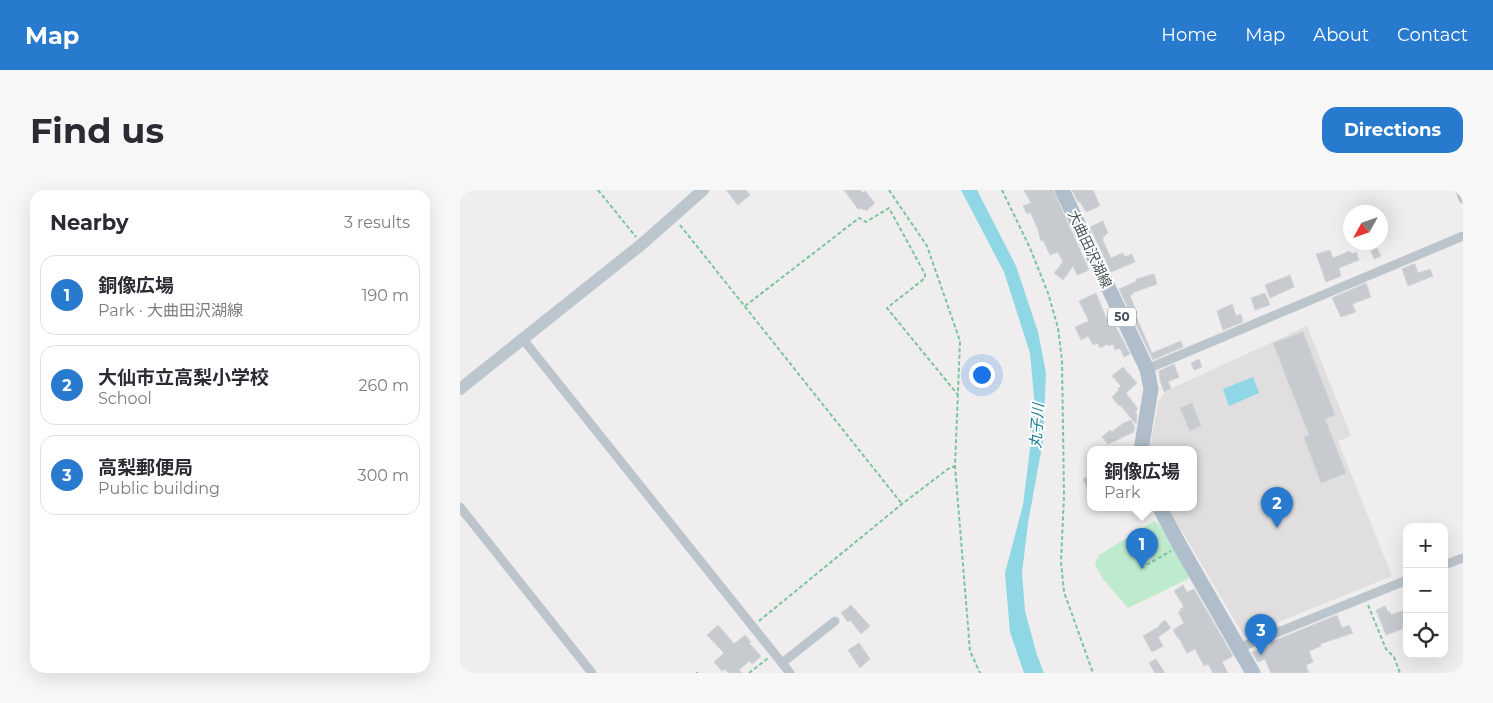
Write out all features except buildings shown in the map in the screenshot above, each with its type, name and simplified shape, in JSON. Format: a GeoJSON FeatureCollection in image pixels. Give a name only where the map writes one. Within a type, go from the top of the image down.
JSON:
{"type":"FeatureCollection","features":[{"type":"Feature","properties":{"kind":"main road","name":"大曲田沢湖線"},"geometry":{"type":"LineString","coordinates":[[1062,190],[1146,368],[1150,389],[1142,446]]}},
{"type":"Feature","properties":{"kind":"main road"},"geometry":{"type":"LineString","coordinates":[[1162,511],[1253,673]]}},
{"type":"Feature","properties":{"kind":"street"},"geometry":{"type":"LineString","coordinates":[[460,389],[642,244],[704,190]]}},
{"type":"Feature","properties":{"kind":"street"},"geometry":{"type":"LineString","coordinates":[[1460,190],[1463,199]]}},
{"type":"Feature","properties":{"kind":"street"},"geometry":{"type":"LineString","coordinates":[[1146,368],[1463,236]]}},
{"type":"Feature","properties":{"kind":"street"},"geometry":{"type":"LineString","coordinates":[[522,338],[790,673]]}},
{"type":"Feature","properties":{"kind":"street"},"geometry":{"type":"LineString","coordinates":[[460,507],[592,673]]}},
{"type":"Feature","properties":{"kind":"street"},"geometry":{"type":"LineString","coordinates":[[1448,564],[1463,558]]}},
{"type":"Feature","properties":{"kind":"street"},"geometry":{"type":"LineString","coordinates":[[1239,648],[1403,581]]}},
{"type":"Feature","properties":{"kind":"street"},"geometry":{"type":"LineString","coordinates":[[782,663],[835,621]]}},
{"type":"Feature","properties":{"kind":"path"},"geometry":{"type":"LineString","coordinates":[[598,190],[642,244]]}},
{"type":"Feature","properties":{"kind":"path"},"geometry":{"type":"LineString","coordinates":[[889,190],[927,246],[960,341],[955,466],[970,651],[980,673]]}},
{"type":"Feature","properties":{"kind":"path"},"geometry":{"type":"LineString","coordinates":[[1002,190],[1030,248],[1048,293],[1058,328],[1062,360],[1064,496],[1061,562],[1064,592],[1093,673]]}},
{"type":"Feature","properties":{"kind":"path"},"geometry":{"type":"LineString","coordinates":[[745,306],[859,218],[866,222],[889,208],[925,274],[925,278],[888,308],[958,396]]}},
{"type":"Feature","properties":{"kind":"path"},"geometry":{"type":"LineString","coordinates":[[674,217],[902,504]]}},
{"type":"Feature","properties":{"kind":"path"},"geometry":{"type":"LineString","coordinates":[[752,626],[902,504],[948,469],[955,466]]}},
{"type":"Feature","properties":{"kind":"path"},"geometry":{"type":"LineString","coordinates":[[1140,568],[1180,546]]}},
{"type":"Feature","properties":{"kind":"path"},"geometry":{"type":"LineString","coordinates":[[1364,596],[1386,649],[1394,657],[1400,673]]}},
{"type":"Feature","properties":{"kind":"path"},"geometry":{"type":"LineString","coordinates":[[749,673],[774,653]]}},
{"type":"Feature","properties":{"kind":"shaded area"},"geometry":{"type":"Polygon","coordinates":[[[1307,326],[1351,436],[1338,441],[1392,576],[1244,636],[1170,511],[1197,511],[1197,446],[1150,446],[1159,401],[1166,391],[1307,326]]]}},
{"type":"Feature","properties":{"kind":"green space"},"geometry":{"type":"Polygon","coordinates":[[[1154,521],[1159,524],[1190,574],[1188,579],[1128,608],[1103,579],[1095,564],[1099,555],[1154,521]]]}},
{"type":"Feature","properties":{"kind":"water","name":"丸子川"},"geometry":{"type":"Polygon","coordinates":[[[961,190],[977,190],[1016,266],[1038,332],[1046,373],[1043,441],[1028,523],[1022,573],[1025,611],[1044,673],[1024,673],[1010,632],[1005,573],[1023,505],[1035,408],[1030,353],[1004,272],[961,190]]]}},
{"type":"Feature","properties":{"kind":"water"},"geometry":{"type":"Polygon","coordinates":[[[1253,377],[1259,393],[1229,406],[1223,389],[1253,377]]]}},
{"type":"Feature","properties":{"kind":"place","name":"大仙市立高梨小学校"},"geometry":{"type":"Point","coordinates":[1277,528]}},
{"type":"Feature","properties":{"kind":"place","name":"銅像広場"},"geometry":{"type":"Point","coordinates":[1142,569]}},
{"type":"Feature","properties":{"kind":"place","name":"高梨郵便局"},"geometry":{"type":"Point","coordinates":[1261,655]}}]}
